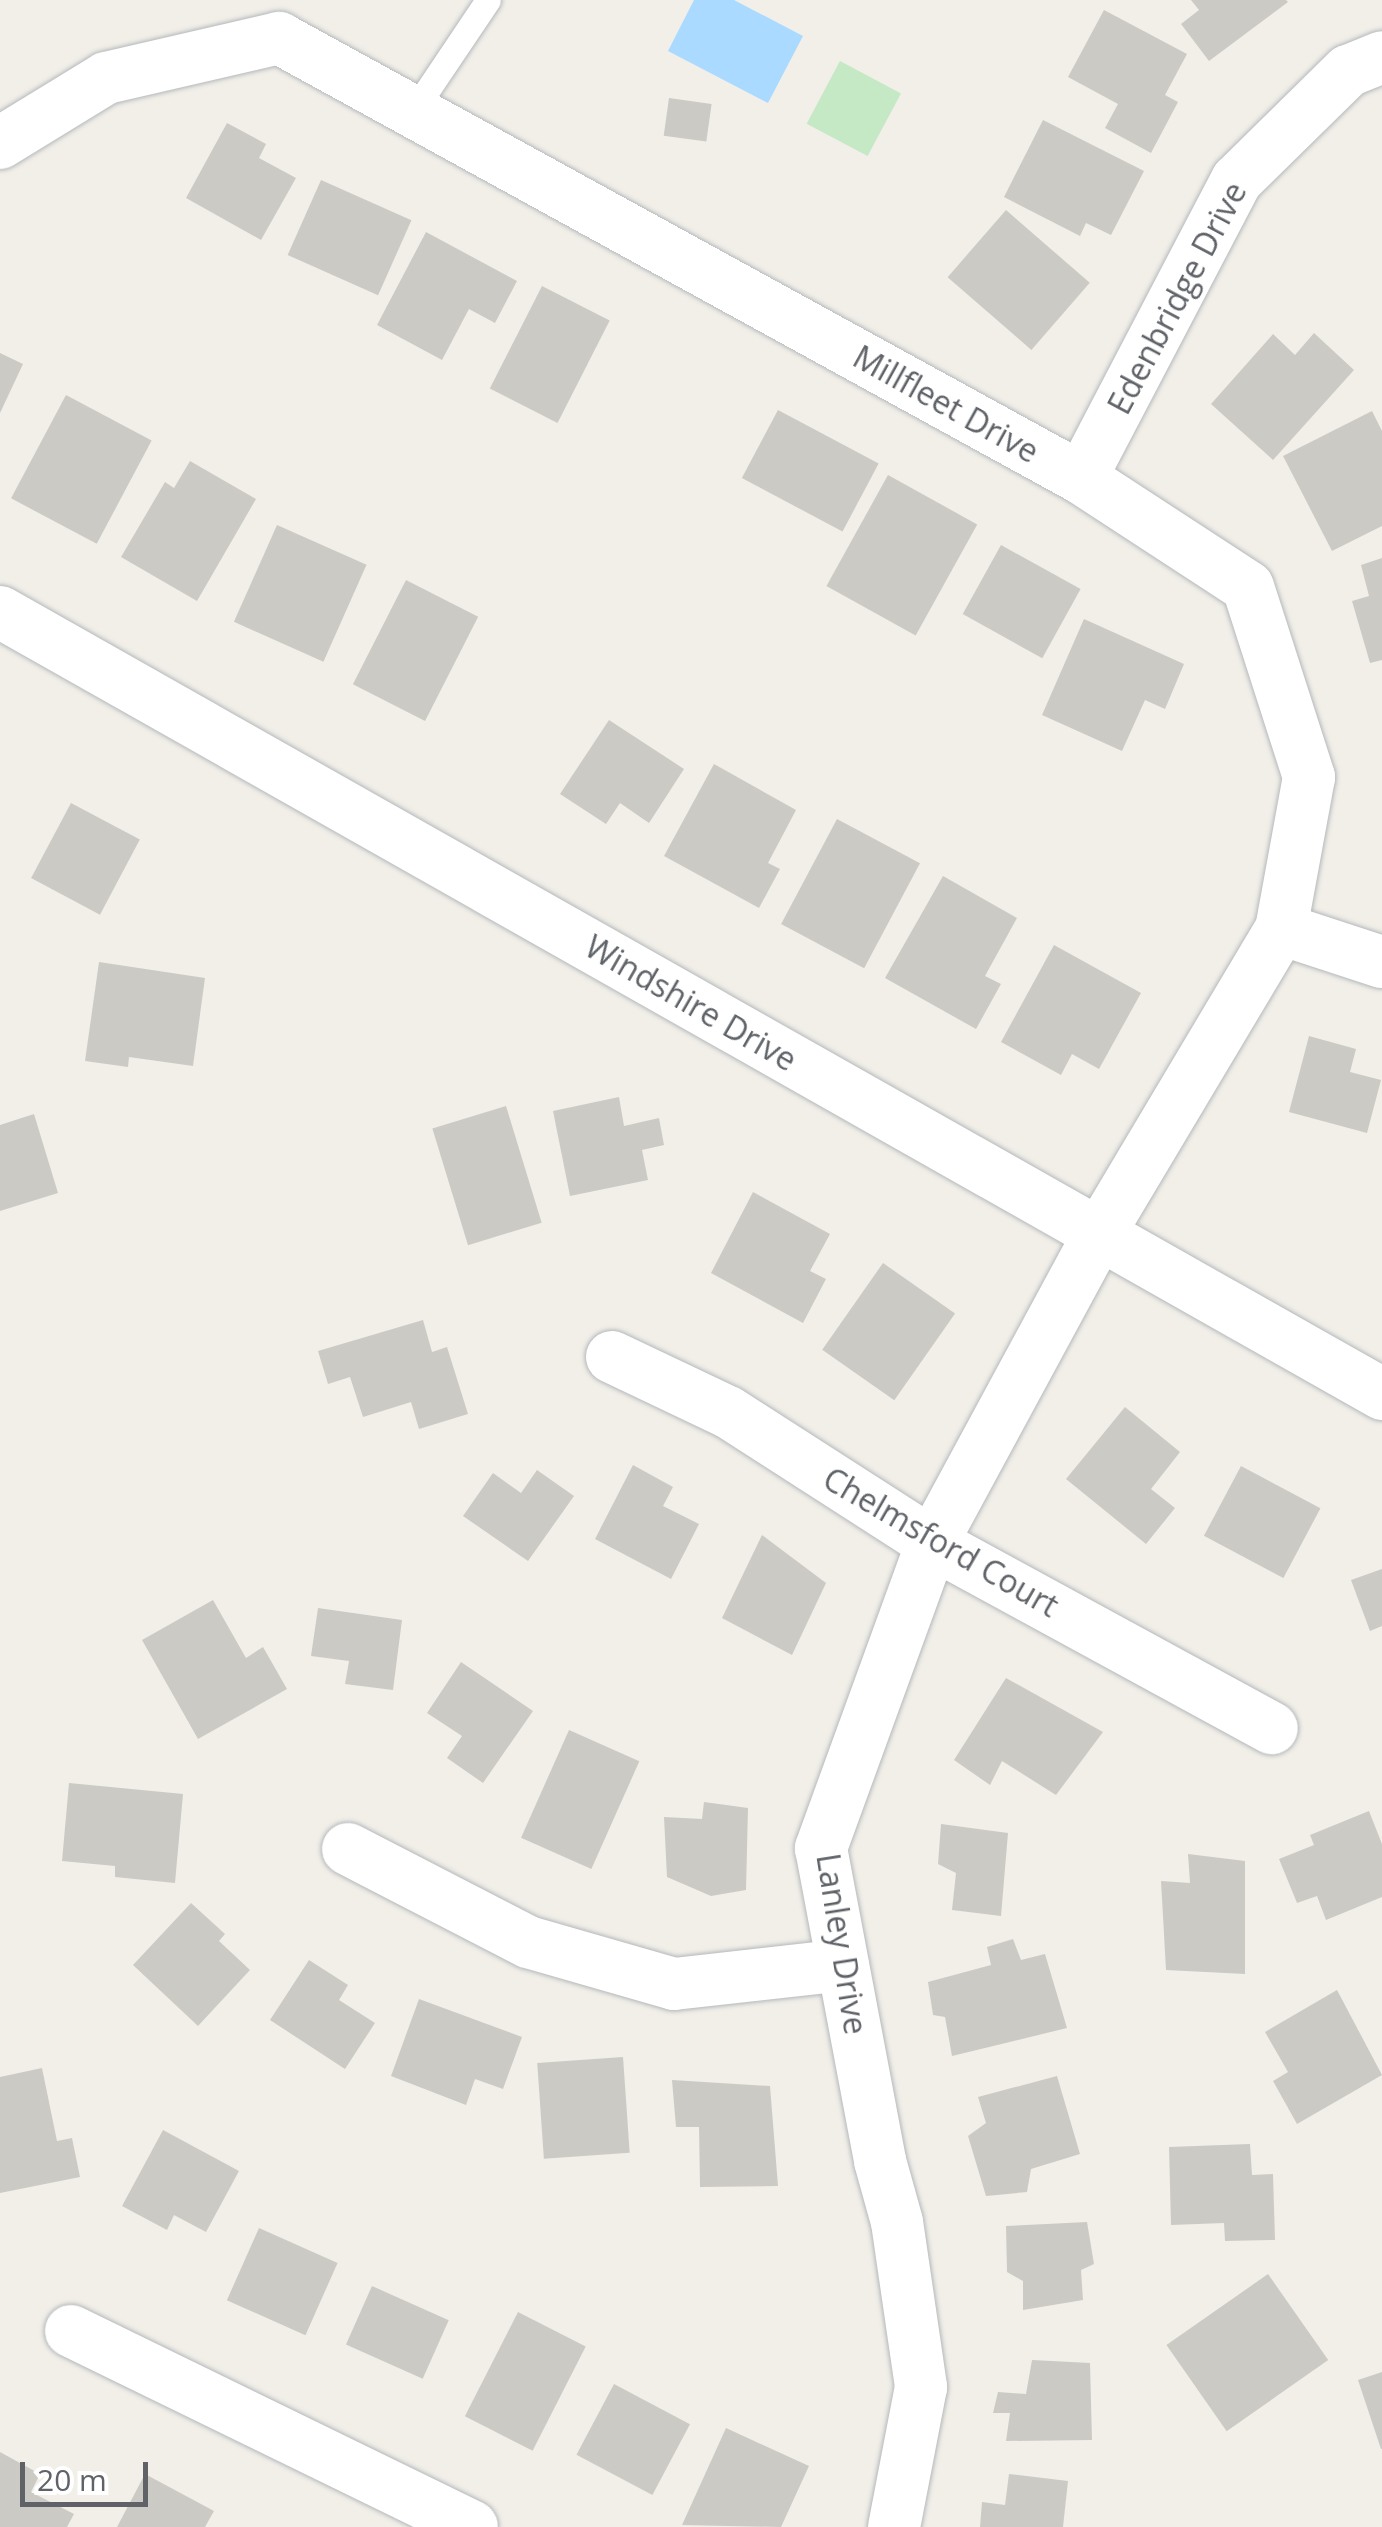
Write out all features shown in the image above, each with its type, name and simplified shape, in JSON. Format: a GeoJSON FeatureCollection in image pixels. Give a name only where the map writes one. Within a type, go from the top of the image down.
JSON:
{"type":"FeatureCollection","features":[{"type":"Feature","properties":{"kind":"street","name":"Millfleet Drive"},"geometry":{"type":"LineString","coordinates":[[0,143],[106,78],[279,38],[1081,478],[1248,587],[1309,777],[1281,929],[1099,1234]]}},
{"type":"Feature","properties":{"kind":"street","name":"Edenbridge Drive"},"geometry":{"type":"LineString","coordinates":[[1081,478],[1237,180],[1348,71],[1382,58]]}},
{"type":"Feature","properties":{"kind":"street","name":"Windshire Drive"},"geometry":{"type":"LineString","coordinates":[[0,612],[1382,1394]]}},
{"type":"Feature","properties":{"kind":"street"},"geometry":{"type":"LineString","coordinates":[[1281,929],[1382,962]]}},
{"type":"Feature","properties":{"kind":"street","name":"Lanley Drive"},"geometry":{"type":"LineString","coordinates":[[894,2527],[921,2388],[896,2222],[880,2161],[821,1848],[932,1543],[1099,1234]]}},
{"type":"Feature","properties":{"kind":"street","name":"Chelmsford Court"},"geometry":{"type":"LineString","coordinates":[[612,1357],[728,1412],[932,1543],[1272,1728]]}},
{"type":"Feature","properties":{"kind":"street"},"geometry":{"type":"LineString","coordinates":[[348,1849],[528,1942],[674,1984],[844,1966]]}},
{"type":"Feature","properties":{"kind":"street"},"geometry":{"type":"LineString","coordinates":[[71,2331],[472,2527]]}},
{"type":"Feature","properties":{"kind":"lane"},"geometry":{"type":"LineString","coordinates":[[412,113],[488,0]]}},
{"type":"Feature","properties":{"kind":"green space"},"geometry":{"type":"Polygon","coordinates":[[[840,61],[901,93],[868,156],[807,124],[840,61]]]}},
{"type":"Feature","properties":{"kind":"water"},"geometry":{"type":"Polygon","coordinates":[[[694,0],[734,0],[803,36],[768,103],[668,51],[694,0]]]}},
{"type":"Feature","properties":{"kind":"building"},"geometry":{"type":"Polygon","coordinates":[[[1191,0],[1288,2],[1209,61],[1181,24],[1199,10],[1191,0]]]}},
{"type":"Feature","properties":{"kind":"building"},"geometry":{"type":"Polygon","coordinates":[[[1104,10],[1187,54],[1165,95],[1178,102],[1151,153],[1105,128],[1118,104],[1068,77],[1104,10]]]}},
{"type":"Feature","properties":{"kind":"building"},"geometry":{"type":"Polygon","coordinates":[[[669,98],[712,104],[706,142],[664,136],[669,98]]]}},
{"type":"Feature","properties":{"kind":"building"},"geometry":{"type":"Polygon","coordinates":[[[1043,120],[1144,171],[1111,235],[1086,223],[1080,236],[1004,197],[1043,120]]]}},
{"type":"Feature","properties":{"kind":"building"},"geometry":{"type":"Polygon","coordinates":[[[227,123],[266,144],[259,158],[296,178],[261,240],[186,198],[227,123]]]}},
{"type":"Feature","properties":{"kind":"building"},"geometry":{"type":"Polygon","coordinates":[[[321,180],[411,220],[378,295],[288,255],[321,180]]]}},
{"type":"Feature","properties":{"kind":"building"},"geometry":{"type":"Polygon","coordinates":[[[1006,210],[1090,283],[1031,350],[948,277],[1006,210]]]}},
{"type":"Feature","properties":{"kind":"building"},"geometry":{"type":"Polygon","coordinates":[[[426,232],[517,281],[495,323],[469,309],[442,360],[377,325],[426,232]]]}},
{"type":"Feature","properties":{"kind":"building"},"geometry":{"type":"Polygon","coordinates":[[[542,286],[610,321],[558,423],[490,388],[542,286]]]}},
{"type":"Feature","properties":{"kind":"building"},"geometry":{"type":"Polygon","coordinates":[[[1314,333],[1354,370],[1273,460],[1211,404],[1273,334],[1295,355],[1314,333]]]}},
{"type":"Feature","properties":{"kind":"building"},"geometry":{"type":"Polygon","coordinates":[[[0,353],[23,364],[0,413],[0,353]]]}},
{"type":"Feature","properties":{"kind":"building"},"geometry":{"type":"Polygon","coordinates":[[[66,395],[152,441],[97,544],[11,498],[66,395]]]}},
{"type":"Feature","properties":{"kind":"building"},"geometry":{"type":"Polygon","coordinates":[[[778,410],[879,464],[843,532],[742,478],[778,410]]]}},
{"type":"Feature","properties":{"kind":"building"},"geometry":{"type":"Polygon","coordinates":[[[1372,411],[1382,431],[1382,526],[1332,551],[1283,456],[1372,411]]]}},
{"type":"Feature","properties":{"kind":"building"},"geometry":{"type":"Polygon","coordinates":[[[190,461],[256,499],[197,601],[121,557],[165,482],[174,488],[190,461]]]}},
{"type":"Feature","properties":{"kind":"building"},"geometry":{"type":"Polygon","coordinates":[[[888,475],[977,524],[916,636],[826,586],[888,475]]]}},
{"type":"Feature","properties":{"kind":"building"},"geometry":{"type":"Polygon","coordinates":[[[277,525],[367,565],[323,662],[234,622],[277,525]]]}},
{"type":"Feature","properties":{"kind":"building"},"geometry":{"type":"Polygon","coordinates":[[[1001,545],[1081,589],[1042,658],[963,614],[1001,545]]]}},
{"type":"Feature","properties":{"kind":"building"},"geometry":{"type":"Polygon","coordinates":[[[1382,558],[1382,660],[1370,663],[1352,601],[1369,596],[1361,565],[1382,558]]]}},
{"type":"Feature","properties":{"kind":"building"},"geometry":{"type":"Polygon","coordinates":[[[406,580],[478,617],[425,721],[353,684],[406,580]]]}},
{"type":"Feature","properties":{"kind":"building"},"geometry":{"type":"Polygon","coordinates":[[[1084,619],[1184,664],[1165,709],[1145,700],[1122,751],[1042,715],[1084,619]]]}},
{"type":"Feature","properties":{"kind":"building"},"geometry":{"type":"Polygon","coordinates":[[[609,720],[684,769],[649,823],[620,803],[606,824],[560,794],[609,720]]]}},
{"type":"Feature","properties":{"kind":"building"},"geometry":{"type":"Polygon","coordinates":[[[714,764],[796,810],[768,863],[780,869],[759,908],[664,856],[714,764]]]}},
{"type":"Feature","properties":{"kind":"building"},"geometry":{"type":"Polygon","coordinates":[[[71,803],[140,840],[100,915],[31,878],[71,803]]]}},
{"type":"Feature","properties":{"kind":"building"},"geometry":{"type":"Polygon","coordinates":[[[837,819],[920,863],[864,968],[781,924],[837,819]]]}},
{"type":"Feature","properties":{"kind":"building"},"geometry":{"type":"Polygon","coordinates":[[[943,876],[1017,918],[985,976],[1001,984],[976,1029],[885,978],[943,876]]]}},
{"type":"Feature","properties":{"kind":"building"},"geometry":{"type":"Polygon","coordinates":[[[1054,945],[1141,993],[1099,1069],[1072,1054],[1061,1075],[1001,1042],[1054,945]]]}},
{"type":"Feature","properties":{"kind":"building"},"geometry":{"type":"Polygon","coordinates":[[[99,962],[205,978],[193,1066],[129,1057],[128,1067],[85,1061],[99,962]]]}},
{"type":"Feature","properties":{"kind":"building"},"geometry":{"type":"Polygon","coordinates":[[[1309,1036],[1356,1049],[1350,1072],[1381,1080],[1367,1133],[1289,1112],[1309,1036]]]}},
{"type":"Feature","properties":{"kind":"building"},"geometry":{"type":"Polygon","coordinates":[[[619,1097],[624,1126],[659,1118],[664,1145],[642,1150],[648,1180],[570,1196],[553,1111],[619,1097]]]}},
{"type":"Feature","properties":{"kind":"building"},"geometry":{"type":"Polygon","coordinates":[[[506,1106],[542,1223],[468,1245],[432,1129],[506,1106]]]}},
{"type":"Feature","properties":{"kind":"building"},"geometry":{"type":"Polygon","coordinates":[[[34,1114],[58,1193],[0,1211],[0,1125],[34,1114]]]}},
{"type":"Feature","properties":{"kind":"building"},"geometry":{"type":"Polygon","coordinates":[[[753,1192],[830,1234],[810,1271],[826,1279],[803,1323],[711,1273],[753,1192]]]}},
{"type":"Feature","properties":{"kind":"building"},"geometry":{"type":"Polygon","coordinates":[[[883,1263],[955,1313],[894,1400],[822,1350],[883,1263]]]}},
{"type":"Feature","properties":{"kind":"building"},"geometry":{"type":"Polygon","coordinates":[[[423,1320],[432,1352],[447,1347],[468,1414],[419,1429],[411,1402],[363,1417],[350,1377],[328,1384],[318,1351],[423,1320]]]}},
{"type":"Feature","properties":{"kind":"building"},"geometry":{"type":"Polygon","coordinates":[[[1125,1407],[1180,1452],[1151,1489],[1175,1508],[1146,1544],[1066,1479],[1125,1407]]]}},
{"type":"Feature","properties":{"kind":"building"},"geometry":{"type":"Polygon","coordinates":[[[633,1465],[673,1487],[663,1506],[699,1524],[671,1579],[595,1539],[633,1465]]]}},
{"type":"Feature","properties":{"kind":"building"},"geometry":{"type":"Polygon","coordinates":[[[1241,1466],[1320,1508],[1283,1578],[1204,1536],[1241,1466]]]}},
{"type":"Feature","properties":{"kind":"building"},"geometry":{"type":"Polygon","coordinates":[[[537,1470],[574,1496],[528,1561],[463,1516],[493,1473],[521,1493],[537,1470]]]}},
{"type":"Feature","properties":{"kind":"building"},"geometry":{"type":"Polygon","coordinates":[[[762,1535],[826,1583],[792,1655],[722,1618],[762,1535]]]}},
{"type":"Feature","properties":{"kind":"building"},"geometry":{"type":"Polygon","coordinates":[[[1382,1569],[1382,1626],[1370,1631],[1351,1580],[1382,1569]]]}},
{"type":"Feature","properties":{"kind":"building"},"geometry":{"type":"Polygon","coordinates":[[[213,1600],[246,1658],[263,1647],[287,1689],[198,1739],[142,1640],[213,1600]]]}},
{"type":"Feature","properties":{"kind":"building"},"geometry":{"type":"Polygon","coordinates":[[[318,1608],[402,1620],[393,1690],[345,1684],[349,1661],[311,1656],[318,1608]]]}},
{"type":"Feature","properties":{"kind":"building"},"geometry":{"type":"Polygon","coordinates":[[[461,1662],[533,1711],[483,1783],[447,1758],[462,1736],[427,1713],[461,1662]]]}},
{"type":"Feature","properties":{"kind":"building"},"geometry":{"type":"Polygon","coordinates":[[[1006,1678],[1103,1732],[1056,1795],[1002,1761],[990,1785],[954,1760],[1006,1678]]]}},
{"type":"Feature","properties":{"kind":"building"},"geometry":{"type":"Polygon","coordinates":[[[569,1730],[639,1761],[591,1869],[521,1838],[569,1730]]]}},
{"type":"Feature","properties":{"kind":"building"},"geometry":{"type":"Polygon","coordinates":[[[69,1783],[183,1794],[175,1883],[115,1877],[115,1866],[62,1861],[69,1783]]]}},
{"type":"Feature","properties":{"kind":"building"},"geometry":{"type":"Polygon","coordinates":[[[704,1802],[748,1808],[746,1890],[711,1896],[667,1877],[664,1817],[702,1819],[704,1802]]]}},
{"type":"Feature","properties":{"kind":"building"},"geometry":{"type":"Polygon","coordinates":[[[1369,1811],[1382,1844],[1382,1897],[1326,1920],[1317,1896],[1297,1903],[1279,1859],[1314,1845],[1310,1835],[1369,1811]]]}},
{"type":"Feature","properties":{"kind":"building"},"geometry":{"type":"Polygon","coordinates":[[[941,1824],[1008,1833],[1001,1916],[952,1910],[956,1873],[938,1864],[941,1824]]]}},
{"type":"Feature","properties":{"kind":"building"},"geometry":{"type":"Polygon","coordinates":[[[1188,1854],[1245,1861],[1245,1974],[1166,1970],[1161,1881],[1190,1883],[1188,1854]]]}},
{"type":"Feature","properties":{"kind":"building"},"geometry":{"type":"Polygon","coordinates":[[[191,1903],[225,1934],[219,1941],[250,1970],[198,2026],[133,1965],[191,1903]]]}},
{"type":"Feature","properties":{"kind":"building"},"geometry":{"type":"Polygon","coordinates":[[[1013,1939],[1021,1960],[1045,1954],[1067,2028],[952,2056],[945,2017],[933,2015],[928,1982],[991,1965],[987,1947],[1013,1939]]]}},
{"type":"Feature","properties":{"kind":"building"},"geometry":{"type":"Polygon","coordinates":[[[309,1960],[348,1985],[339,2000],[375,2023],[345,2069],[270,2020],[309,1960]]]}},
{"type":"Feature","properties":{"kind":"building"},"geometry":{"type":"Polygon","coordinates":[[[1337,1990],[1382,2075],[1297,2124],[1273,2081],[1288,2072],[1265,2032],[1337,1990]]]}},
{"type":"Feature","properties":{"kind":"building"},"geometry":{"type":"Polygon","coordinates":[[[419,1999],[522,2037],[503,2089],[475,2079],[466,2105],[391,2076],[419,1999]]]}},
{"type":"Feature","properties":{"kind":"building"},"geometry":{"type":"Polygon","coordinates":[[[623,2057],[630,2153],[544,2159],[537,2063],[623,2057]]]}},
{"type":"Feature","properties":{"kind":"building"},"geometry":{"type":"Polygon","coordinates":[[[42,2068],[57,2141],[72,2138],[80,2177],[0,2193],[0,2077],[42,2068]]]}},
{"type":"Feature","properties":{"kind":"building"},"geometry":{"type":"Polygon","coordinates":[[[1057,2076],[1080,2154],[1031,2169],[1027,2192],[986,2196],[968,2136],[986,2123],[978,2097],[1057,2076]]]}},
{"type":"Feature","properties":{"kind":"building"},"geometry":{"type":"Polygon","coordinates":[[[672,2080],[770,2086],[778,2186],[700,2187],[699,2127],[676,2127],[672,2080]]]}},
{"type":"Feature","properties":{"kind":"building"},"geometry":{"type":"Polygon","coordinates":[[[163,2130],[239,2171],[206,2232],[174,2215],[167,2230],[122,2206],[163,2130]]]}},
{"type":"Feature","properties":{"kind":"building"},"geometry":{"type":"Polygon","coordinates":[[[1250,2144],[1252,2175],[1273,2174],[1275,2240],[1225,2241],[1224,2223],[1171,2225],[1169,2147],[1250,2144]]]}},
{"type":"Feature","properties":{"kind":"building"},"geometry":{"type":"Polygon","coordinates":[[[1087,2222],[1094,2264],[1081,2270],[1083,2300],[1023,2310],[1023,2281],[1007,2272],[1006,2226],[1087,2222]]]}},
{"type":"Feature","properties":{"kind":"building"},"geometry":{"type":"Polygon","coordinates":[[[259,2228],[338,2263],[305,2335],[227,2300],[259,2228]]]}},
{"type":"Feature","properties":{"kind":"building"},"geometry":{"type":"Polygon","coordinates":[[[1268,2274],[1328,2360],[1227,2431],[1166,2345],[1268,2274]]]}},
{"type":"Feature","properties":{"kind":"building"},"geometry":{"type":"Polygon","coordinates":[[[372,2286],[449,2320],[423,2379],[346,2344],[372,2286]]]}},
{"type":"Feature","properties":{"kind":"building"},"geometry":{"type":"Polygon","coordinates":[[[518,2312],[586,2347],[533,2451],[465,2416],[518,2312]]]}},
{"type":"Feature","properties":{"kind":"building"},"geometry":{"type":"Polygon","coordinates":[[[1032,2360],[1090,2363],[1092,2440],[1006,2441],[1010,2413],[993,2413],[998,2392],[1026,2394],[1032,2360]]]}},
{"type":"Feature","properties":{"kind":"building"},"geometry":{"type":"Polygon","coordinates":[[[1382,2372],[1382,2449],[1381,2449],[1358,2380],[1382,2372]]]}},
{"type":"Feature","properties":{"kind":"building"},"geometry":{"type":"Polygon","coordinates":[[[614,2384],[690,2424],[652,2495],[576,2455],[614,2384]]]}},
{"type":"Feature","properties":{"kind":"building"},"geometry":{"type":"Polygon","coordinates":[[[726,2428],[809,2466],[781,2527],[682,2525],[726,2428]]]}},
{"type":"Feature","properties":{"kind":"building"},"geometry":{"type":"Polygon","coordinates":[[[0,2452],[40,2474],[31,2492],[74,2514],[67,2527],[0,2527],[0,2452]]]}},
{"type":"Feature","properties":{"kind":"building"},"geometry":{"type":"Polygon","coordinates":[[[145,2474],[214,2511],[205,2527],[117,2527],[145,2474]]]}},
{"type":"Feature","properties":{"kind":"building"},"geometry":{"type":"Polygon","coordinates":[[[1009,2474],[1068,2481],[1063,2527],[980,2527],[982,2502],[1005,2505],[1009,2474]]]}}]}
